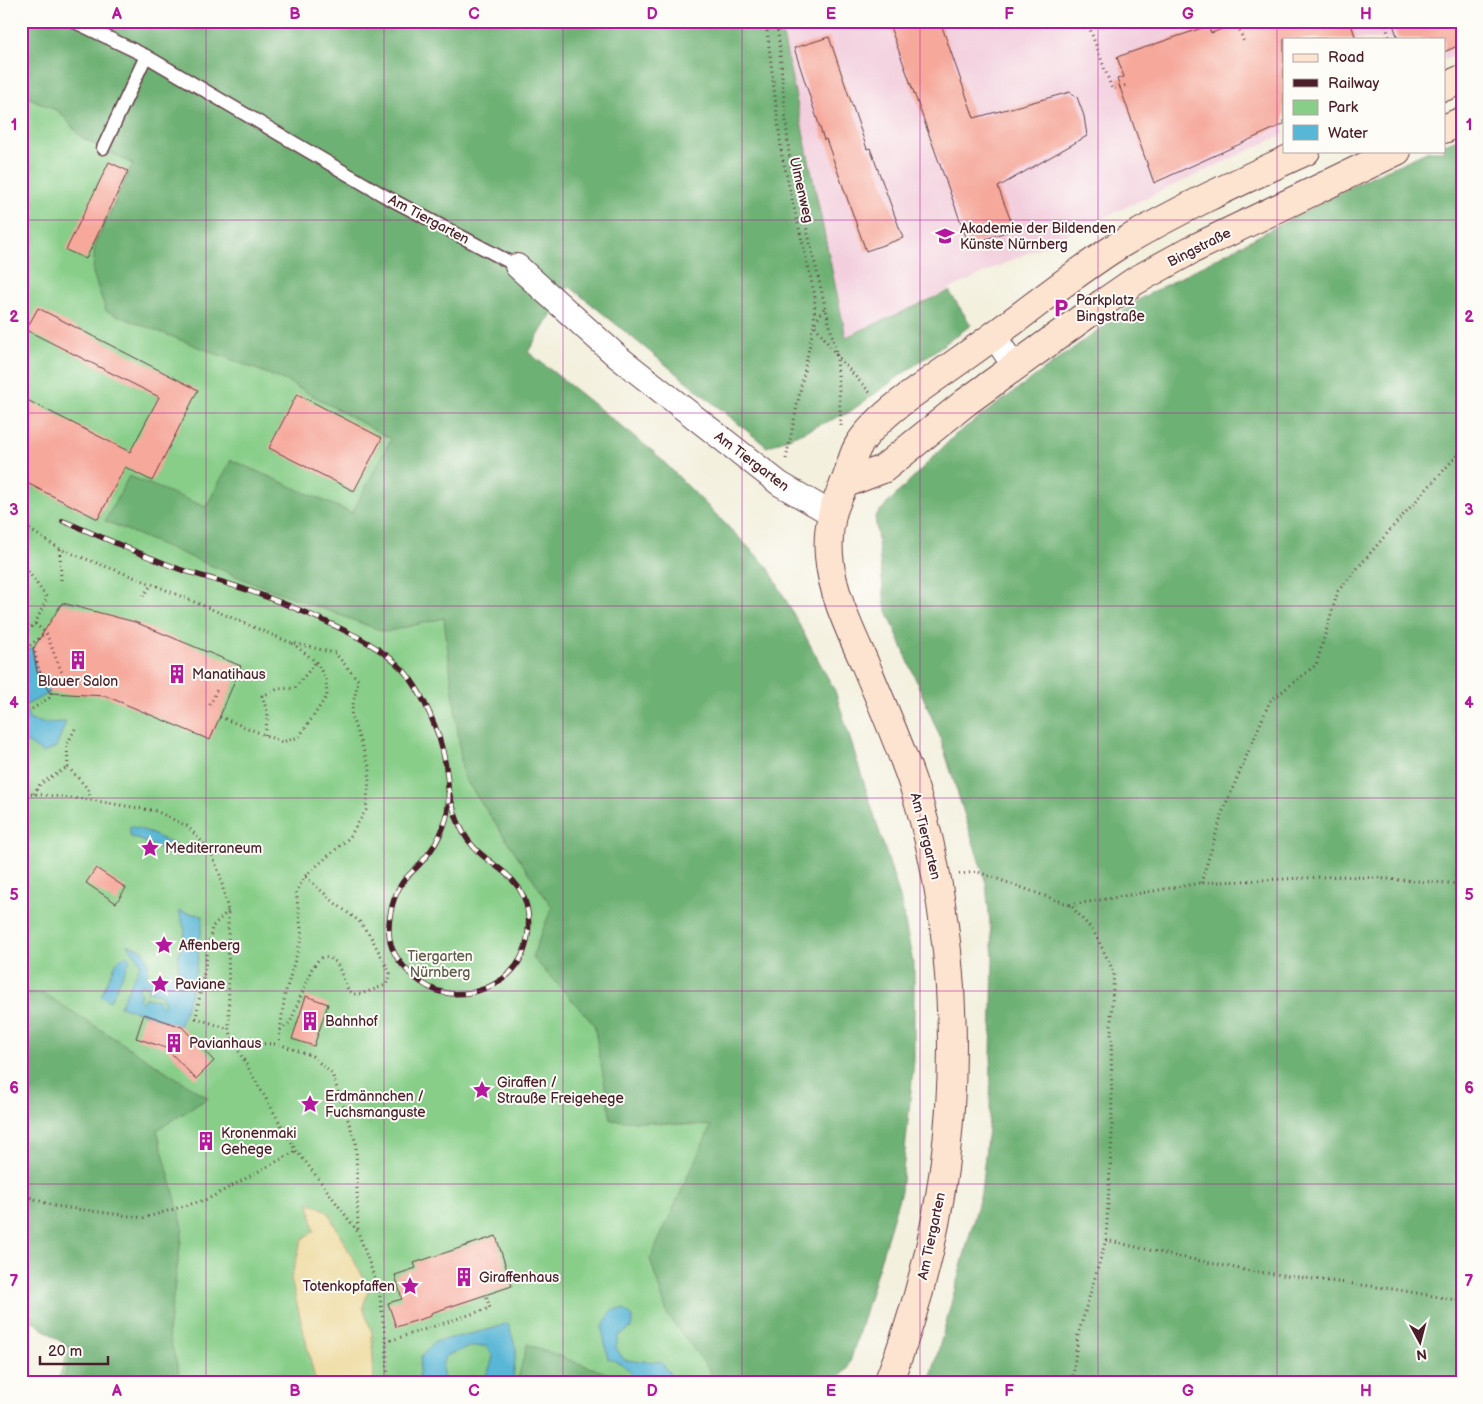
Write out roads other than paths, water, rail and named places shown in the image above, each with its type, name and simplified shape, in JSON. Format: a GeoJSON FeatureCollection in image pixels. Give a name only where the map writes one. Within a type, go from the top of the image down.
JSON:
{"type":"FeatureCollection","features":[{"type":"Feature","properties":{"kind":"street"},"geometry":{"type":"LineString","coordinates":[[1446,86],[1462,79]]}},
{"type":"Feature","properties":{"kind":"street"},"geometry":{"type":"LineString","coordinates":[[1446,128],[1462,121]]}},
{"type":"Feature","properties":{"kind":"street"},"geometry":{"type":"LineString","coordinates":[[832,514],[858,444],[887,413],[1118,246],[1171,216],[1304,152]]}},
{"type":"Feature","properties":{"kind":"street","name":"Bingstraße"},"geometry":{"type":"LineString","coordinates":[[844,484],[883,469],[966,402],[1136,280],[1198,246],[1395,152]]}},
{"type":"Feature","properties":{"kind":"street","name":"Am Tiergarten"},"geometry":{"type":"LineString","coordinates":[[517,266],[618,357],[780,484],[832,514],[829,558],[835,586],[843,610],[889,717],[923,818],[936,876],[945,930],[950,978],[952,1081],[949,1129],[940,1200],[920,1290],[888,1383]]}},
{"type":"Feature","properties":{"kind":"street"},"geometry":{"type":"LineString","coordinates":[[994,336],[1015,367]]}},
{"type":"Feature","properties":{"kind":"lane","name":"Am Tiergarten"},"geometry":{"type":"LineString","coordinates":[[73,21],[146,56],[383,194],[517,266]]}},
{"type":"Feature","properties":{"kind":"lane"},"geometry":{"type":"LineString","coordinates":[[103,148],[146,56]]}},
{"type":"Feature","properties":{"kind":"water"},"geometry":{"type":"Polygon","coordinates":[[[21,649],[33,649],[37,672],[50,693],[24,706],[30,720],[44,723],[66,722],[56,747],[43,753],[25,741],[21,742],[21,649]]]}},
{"type":"Feature","properties":{"kind":"water"},"geometry":{"type":"Polygon","coordinates":[[[130,826],[146,831],[186,850],[180,856],[130,836],[130,826]]]}},
{"type":"Feature","properties":{"kind":"water"},"geometry":{"type":"Polygon","coordinates":[[[179,911],[203,916],[193,986],[179,1026],[120,1006],[140,965],[139,960],[127,944],[143,950],[148,962],[147,975],[149,979],[156,980],[165,971],[174,974],[178,972],[178,958],[185,931],[179,911]],[[141,984],[138,991],[141,993],[139,1000],[142,1002],[145,997],[159,1000],[163,1006],[165,1004],[161,994],[147,991],[149,987],[141,984]]]}},
{"type":"Feature","properties":{"kind":"water"},"geometry":{"type":"Polygon","coordinates":[[[127,955],[130,960],[110,1001],[101,996],[116,963],[127,955]]]}},
{"type":"Feature","properties":{"kind":"water"},"geometry":{"type":"Polygon","coordinates":[[[623,1309],[633,1317],[631,1328],[618,1336],[616,1348],[624,1360],[661,1362],[677,1383],[636,1383],[631,1373],[625,1367],[618,1362],[608,1359],[602,1328],[612,1310],[623,1309]]]}},
{"type":"Feature","properties":{"kind":"water"},"geometry":{"type":"Polygon","coordinates":[[[508,1323],[516,1349],[513,1379],[510,1383],[477,1383],[486,1375],[493,1357],[487,1346],[469,1347],[446,1356],[442,1367],[444,1381],[447,1383],[418,1383],[421,1357],[435,1342],[491,1329],[508,1323]]]}},
{"type":"Feature","properties":{"kind":"railway"},"geometry":{"type":"LineString","coordinates":[[63,521],[179,569],[255,593],[320,619],[378,649],[408,676],[423,701],[439,737],[446,767],[448,810],[438,839],[398,890],[390,914],[390,940],[396,956],[414,977],[430,988],[456,994],[485,989],[510,973],[516,966],[525,947],[529,924],[525,902],[515,883],[482,855],[467,839],[457,818],[448,788]]}},
{"type":"Feature","properties":{"kind":"place","name":"Akademie der Bildenden Künste Nürnberg"},"geometry":{"type":"Point","coordinates":[945,236]}},
{"type":"Feature","properties":{"kind":"place","name":"Parkplatz Bingstraße"},"geometry":{"type":"Point","coordinates":[1061,308]}},
{"type":"Feature","properties":{"kind":"place","name":"Blauer Salon"},"geometry":{"type":"Point","coordinates":[78,660]}},
{"type":"Feature","properties":{"kind":"place","name":"Manatihaus"},"geometry":{"type":"Point","coordinates":[177,674]}},
{"type":"Feature","properties":{"kind":"place","name":"Mediterraneum"},"geometry":{"type":"Point","coordinates":[150,848]}},
{"type":"Feature","properties":{"kind":"place","name":"Affenberg"},"geometry":{"type":"Point","coordinates":[164,945]}},
{"type":"Feature","properties":{"kind":"place","name":"Paviane"},"geometry":{"type":"Point","coordinates":[160,984]}},
{"type":"Feature","properties":{"kind":"place","name":"Bahnhof"},"geometry":{"type":"Point","coordinates":[310,1021]}},
{"type":"Feature","properties":{"kind":"place","name":"Pavianhaus"},"geometry":{"type":"Point","coordinates":[174,1043]}},
{"type":"Feature","properties":{"kind":"place","name":"Giraffen / Strauße Freigehege"},"geometry":{"type":"Point","coordinates":[482,1090]}},
{"type":"Feature","properties":{"kind":"place","name":"Erdmännchen / Fuchsmanguste"},"geometry":{"type":"Point","coordinates":[310,1104]}},
{"type":"Feature","properties":{"kind":"place","name":"Kronenmaki Gehege"},"geometry":{"type":"Point","coordinates":[206,1141]}},
{"type":"Feature","properties":{"kind":"place","name":"Giraffenhaus"},"geometry":{"type":"Point","coordinates":[464,1277]}},
{"type":"Feature","properties":{"kind":"place","name":"Totenkopfaffen"},"geometry":{"type":"Point","coordinates":[410,1286]}},
{"type":"Feature","properties":{"kind":"park label","name":"Tiergarten Nürnberg"},"geometry":{"type":"Point","coordinates":[440,964]}}]}
